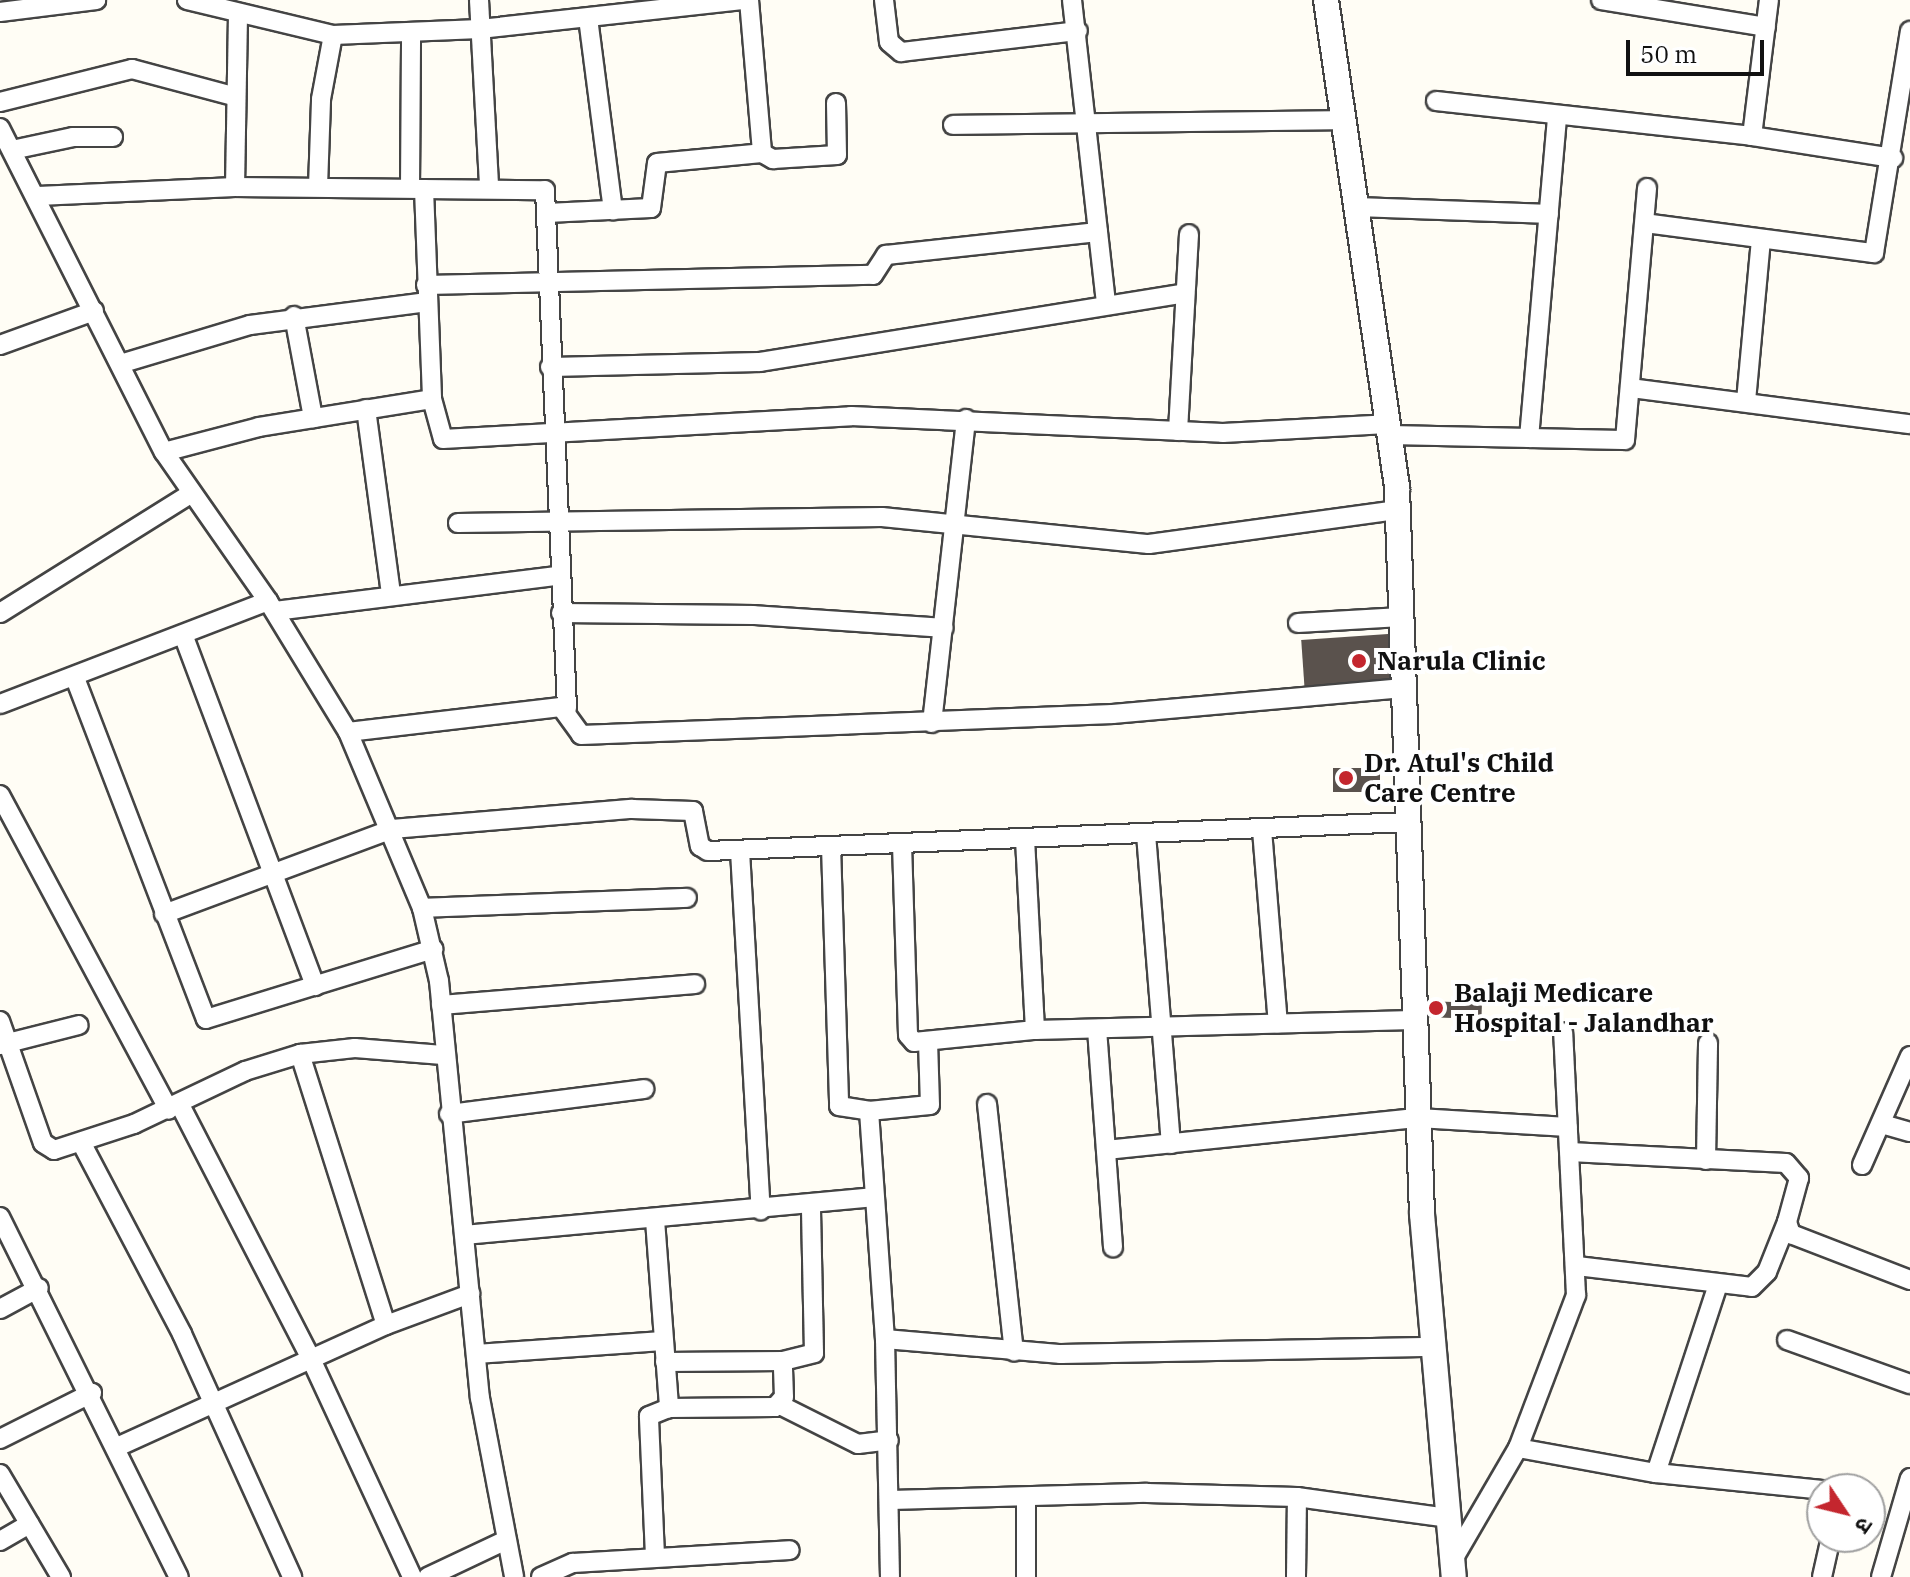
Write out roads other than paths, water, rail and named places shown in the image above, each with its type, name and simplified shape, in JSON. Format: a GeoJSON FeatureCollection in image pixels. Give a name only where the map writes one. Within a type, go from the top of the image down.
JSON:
{"type":"FeatureCollection","features":[{"type":"Feature","properties":{"kind":"street"},"geometry":{"type":"LineString","coordinates":[[0,12],[96,0]]}},
{"type":"Feature","properties":{"kind":"street"},"geometry":{"type":"LineString","coordinates":[[187,0],[238,17],[333,35],[480,29],[588,18],[619,7],[742,0]]}},
{"type":"Feature","properties":{"kind":"street"},"geometry":{"type":"LineString","coordinates":[[479,0],[489,186]]}},
{"type":"Feature","properties":{"kind":"street"},"geometry":{"type":"LineString","coordinates":[[749,0],[762,153]]}},
{"type":"Feature","properties":{"kind":"street"},"geometry":{"type":"LineString","coordinates":[[884,0],[889,42],[901,52],[1078,31]]}},
{"type":"Feature","properties":{"kind":"street"},"geometry":{"type":"LineString","coordinates":[[1072,0],[1090,120],[1106,304]]}},
{"type":"Feature","properties":{"kind":"street"},"geometry":{"type":"LineString","coordinates":[[1326,0],[1359,207],[1398,510],[1413,1020],[1452,1570]]}},
{"type":"Feature","properties":{"kind":"street"},"geometry":{"type":"LineString","coordinates":[[1601,0],[1766,27]]}},
{"type":"Feature","properties":{"kind":"street"},"geometry":{"type":"LineString","coordinates":[[1752,136],[1769,0]]}},
{"type":"Feature","properties":{"kind":"street"},"geometry":{"type":"LineString","coordinates":[[235,187],[233,96],[238,17]]}},
{"type":"Feature","properties":{"kind":"street"},"geometry":{"type":"LineString","coordinates":[[588,18],[613,210]]}},
{"type":"Feature","properties":{"kind":"street"},"geometry":{"type":"LineString","coordinates":[[1645,223],[1874,253],[1891,180],[1910,31]]}},
{"type":"Feature","properties":{"kind":"street"},"geometry":{"type":"LineString","coordinates":[[411,33],[417,188],[432,399],[443,439],[551,430],[851,416],[1178,431],[1388,429],[1621,443],[1628,435],[1647,188]]}},
{"type":"Feature","properties":{"kind":"street"},"geometry":{"type":"LineString","coordinates":[[318,187],[321,99],[333,35]]}},
{"type":"Feature","properties":{"kind":"street"},"geometry":{"type":"LineString","coordinates":[[0,102],[132,69],[233,96]]}},
{"type":"Feature","properties":{"kind":"street"},"geometry":{"type":"LineString","coordinates":[[1436,101],[1752,136],[1893,158]]}},
{"type":"Feature","properties":{"kind":"street"},"geometry":{"type":"LineString","coordinates":[[547,213],[652,207],[655,166],[661,162],[762,153],[773,159],[837,155],[836,103]]}},
{"type":"Feature","properties":{"kind":"street"},"geometry":{"type":"LineString","coordinates":[[1529,438],[1557,116]]}},
{"type":"Feature","properties":{"kind":"street"},"geometry":{"type":"LineString","coordinates":[[953,125],[1090,120],[1344,120]]}},
{"type":"Feature","properties":{"kind":"street"},"geometry":{"type":"LineString","coordinates":[[0,128],[38,196],[164,452],[272,606],[348,732],[392,829],[422,908],[433,949],[441,1005],[443,1055],[476,1354],[504,1541],[514,1577]]}},
{"type":"Feature","properties":{"kind":"street"},"geometry":{"type":"LineString","coordinates":[[12,150],[73,137],[113,137]]}},
{"type":"Feature","properties":{"kind":"street"},"geometry":{"type":"LineString","coordinates":[[1891,180],[1910,184]]}},
{"type":"Feature","properties":{"kind":"street"},"geometry":{"type":"LineString","coordinates":[[38,196],[235,187],[542,187],[547,213],[557,576],[567,709],[581,735],[932,723],[1204,708],[1403,688]]}},
{"type":"Feature","properties":{"kind":"street"},"geometry":{"type":"LineString","coordinates":[[1359,207],[1549,214]]}},
{"type":"Feature","properties":{"kind":"street"},"geometry":{"type":"LineString","coordinates":[[120,364],[215,332],[426,294],[547,285],[873,275],[886,255],[1098,232]]}},
{"type":"Feature","properties":{"kind":"street"},"geometry":{"type":"LineString","coordinates":[[1178,431],[1189,234]]}},
{"type":"Feature","properties":{"kind":"street"},"geometry":{"type":"LineString","coordinates":[[1746,401],[1761,240]]}},
{"type":"Feature","properties":{"kind":"street"},"geometry":{"type":"LineString","coordinates":[[550,367],[760,362],[1184,293]]}},
{"type":"Feature","properties":{"kind":"street"},"geometry":{"type":"LineString","coordinates":[[0,345],[94,311]]}},
{"type":"Feature","properties":{"kind":"street"},"geometry":{"type":"LineString","coordinates":[[294,316],[313,418]]}},
{"type":"Feature","properties":{"kind":"street"},"geometry":{"type":"LineString","coordinates":[[1631,388],[1910,424]]}},
{"type":"Feature","properties":{"kind":"street"},"geometry":{"type":"LineString","coordinates":[[164,452],[313,418],[432,399]]}},
{"type":"Feature","properties":{"kind":"street"},"geometry":{"type":"LineString","coordinates":[[366,409],[391,594]]}},
{"type":"Feature","properties":{"kind":"street"},"geometry":{"type":"LineString","coordinates":[[932,723],[959,526],[966,419]]}},
{"type":"Feature","properties":{"kind":"street"},"geometry":{"type":"LineString","coordinates":[[0,613],[192,493]]}},
{"type":"Feature","properties":{"kind":"street"},"geometry":{"type":"LineString","coordinates":[[458,523],[882,517],[1149,544],[1398,510]]}},
{"type":"Feature","properties":{"kind":"street"},"geometry":{"type":"LineString","coordinates":[[0,704],[272,606],[557,576]]}},
{"type":"Feature","properties":{"kind":"street"},"geometry":{"type":"LineString","coordinates":[[561,613],[753,615],[944,628]]}},
{"type":"Feature","properties":{"kind":"street"},"geometry":{"type":"LineString","coordinates":[[1298,623],[1401,617]]}},
{"type":"Feature","properties":{"kind":"street"},"geometry":{"type":"LineString","coordinates":[[184,637],[315,986]]}},
{"type":"Feature","properties":{"kind":"street"},"geometry":{"type":"LineString","coordinates":[[75,678],[206,1019],[433,949]]}},
{"type":"Feature","properties":{"kind":"street"},"geometry":{"type":"LineString","coordinates":[[348,732],[567,709]]}},
{"type":"Feature","properties":{"kind":"street"},"geometry":{"type":"LineString","coordinates":[[0,795],[311,1359],[412,1577]]}},
{"type":"Feature","properties":{"kind":"street"},"geometry":{"type":"LineString","coordinates":[[164,914],[273,876],[392,829],[684,808],[696,815],[703,849],[740,851],[1408,822]]}},
{"type":"Feature","properties":{"kind":"street"},"geometry":{"type":"LineString","coordinates":[[1262,830],[1278,1023]]}},
{"type":"Feature","properties":{"kind":"street"},"geometry":{"type":"LineString","coordinates":[[1146,834],[1171,1144]]}},
{"type":"Feature","properties":{"kind":"street"},"geometry":{"type":"LineString","coordinates":[[1025,839],[1035,1030]]}},
{"type":"Feature","properties":{"kind":"street"},"geometry":{"type":"LineString","coordinates":[[902,844],[908,1035],[928,1043],[1035,1030],[1413,1020]]}},
{"type":"Feature","properties":{"kind":"street"},"geometry":{"type":"LineString","coordinates":[[831,846],[837,1102],[844,1109],[869,1111],[933,1103],[928,1043]]}},
{"type":"Feature","properties":{"kind":"street"},"geometry":{"type":"LineString","coordinates":[[740,851],[761,1210]]}},
{"type":"Feature","properties":{"kind":"street"},"geometry":{"type":"LineString","coordinates":[[422,908],[687,898]]}},
{"type":"Feature","properties":{"kind":"street"},"geometry":{"type":"LineString","coordinates":[[441,1005],[695,984]]}},
{"type":"Feature","properties":{"kind":"street"},"geometry":{"type":"LineString","coordinates":[[0,1021],[4,1044],[43,1143],[54,1150],[82,1144],[174,1108],[245,1071],[300,1054],[355,1048],[443,1055]]}},
{"type":"Feature","properties":{"kind":"street"},"geometry":{"type":"LineString","coordinates":[[4,1044],[79,1025]]}},
{"type":"Feature","properties":{"kind":"street"},"geometry":{"type":"LineString","coordinates":[[1097,1029],[1113,1247]]}},
{"type":"Feature","properties":{"kind":"street"},"geometry":{"type":"LineString","coordinates":[[1452,1570],[1518,1448],[1570,1319],[1577,1266],[1563,1032]]}},
{"type":"Feature","properties":{"kind":"street"},"geometry":{"type":"LineString","coordinates":[[1706,1160],[1708,1043]]}},
{"type":"Feature","properties":{"kind":"street"},"geometry":{"type":"LineString","coordinates":[[300,1054],[386,1325]]}},
{"type":"Feature","properties":{"kind":"street"},"geometry":{"type":"LineString","coordinates":[[1862,1165],[1910,1056]]}},
{"type":"Feature","properties":{"kind":"street"},"geometry":{"type":"LineString","coordinates":[[449,1114],[644,1089]]}},
{"type":"Feature","properties":{"kind":"street"},"geometry":{"type":"LineString","coordinates":[[987,1104],[1014,1352]]}},
{"type":"Feature","properties":{"kind":"street"},"geometry":{"type":"LineString","coordinates":[[869,1111],[885,1339],[891,1500],[890,1577]]}},
{"type":"Feature","properties":{"kind":"street"},"geometry":{"type":"LineString","coordinates":[[1106,1150],[1418,1118],[1568,1127]]}},
{"type":"Feature","properties":{"kind":"street"},"geometry":{"type":"LineString","coordinates":[[1882,1124],[1910,1132]]}},
{"type":"Feature","properties":{"kind":"street"},"geometry":{"type":"LineString","coordinates":[[82,1144],[213,1404],[292,1577]]}},
{"type":"Feature","properties":{"kind":"street"},"geometry":{"type":"LineString","coordinates":[[1570,1152],[1792,1166],[1799,1178],[1787,1222],[1756,1285],[1717,1287],[1577,1266]]}},
{"type":"Feature","properties":{"kind":"street"},"geometry":{"type":"LineString","coordinates":[[465,1235],[811,1206],[874,1197]]}},
{"type":"Feature","properties":{"kind":"street"},"geometry":{"type":"LineString","coordinates":[[665,1362],[809,1358],[818,1343],[811,1206]]}},
{"type":"Feature","properties":{"kind":"street"},"geometry":{"type":"LineString","coordinates":[[0,1217],[92,1393],[179,1577]]}},
{"type":"Feature","properties":{"kind":"street"},"geometry":{"type":"LineString","coordinates":[[655,1220],[669,1408]]}},
{"type":"Feature","properties":{"kind":"street"},"geometry":{"type":"LineString","coordinates":[[1787,1222],[1796,1237],[1910,1280]]}},
{"type":"Feature","properties":{"kind":"street"},"geometry":{"type":"LineString","coordinates":[[1656,1473],[1717,1287]]}},
{"type":"Feature","properties":{"kind":"street"},"geometry":{"type":"LineString","coordinates":[[0,1309],[39,1288]]}},
{"type":"Feature","properties":{"kind":"street"},"geometry":{"type":"LineString","coordinates":[[117,1447],[386,1325],[470,1294]]}},
{"type":"Feature","properties":{"kind":"street"},"geometry":{"type":"LineString","coordinates":[[885,1339],[1014,1352],[1436,1347]]}},
{"type":"Feature","properties":{"kind":"street"},"geometry":{"type":"LineString","coordinates":[[1787,1340],[1910,1384]]}},
{"type":"Feature","properties":{"kind":"street"},"geometry":{"type":"LineString","coordinates":[[476,1354],[663,1341]]}},
{"type":"Feature","properties":{"kind":"street"},"geometry":{"type":"LineString","coordinates":[[780,1405],[783,1361]]}},
{"type":"Feature","properties":{"kind":"street"},"geometry":{"type":"LineString","coordinates":[[0,1439],[92,1393]]}},
{"type":"Feature","properties":{"kind":"street"},"geometry":{"type":"LineString","coordinates":[[655,1556],[645,1423],[669,1408],[780,1405],[858,1444],[889,1440]]}},
{"type":"Feature","properties":{"kind":"street"},"geometry":{"type":"LineString","coordinates":[[1518,1448],[1656,1473],[1806,1488]]}},
{"type":"Feature","properties":{"kind":"street"},"geometry":{"type":"LineString","coordinates":[[0,1474],[61,1577]]}},
{"type":"Feature","properties":{"kind":"street"},"geometry":{"type":"LineString","coordinates":[[1881,1577],[1910,1478]]}},
{"type":"Feature","properties":{"kind":"street"},"geometry":{"type":"LineString","coordinates":[[891,1500],[1297,1497],[1448,1518]]}},
{"type":"Feature","properties":{"kind":"street"},"geometry":{"type":"LineString","coordinates":[[1296,1577],[1297,1497]]}},
{"type":"Feature","properties":{"kind":"street"},"geometry":{"type":"LineString","coordinates":[[1026,1498],[1026,1577]]}},
{"type":"Feature","properties":{"kind":"street"},"geometry":{"type":"LineString","coordinates":[[0,1541],[29,1524]]}},
{"type":"Feature","properties":{"kind":"street"},"geometry":{"type":"LineString","coordinates":[[428,1577],[504,1541]]}},
{"type":"Feature","properties":{"kind":"street"},"geometry":{"type":"LineString","coordinates":[[541,1577],[573,1563],[790,1550]]}},
{"type":"Feature","properties":{"kind":"street"},"geometry":{"type":"LineString","coordinates":[[1822,1577],[1827,1553]]}},
{"type":"Feature","properties":{"kind":"place","name":"Narula Clinic"},"geometry":{"type":"Point","coordinates":[1359,661]}},
{"type":"Feature","properties":{"kind":"place","name":"Dr. Atul's Child Care Centre"},"geometry":{"type":"Point","coordinates":[1346,778]}},
{"type":"Feature","properties":{"kind":"place","name":"Balaji Medicare Hospital - Jalandhar"},"geometry":{"type":"Point","coordinates":[1436,1008]}}]}
